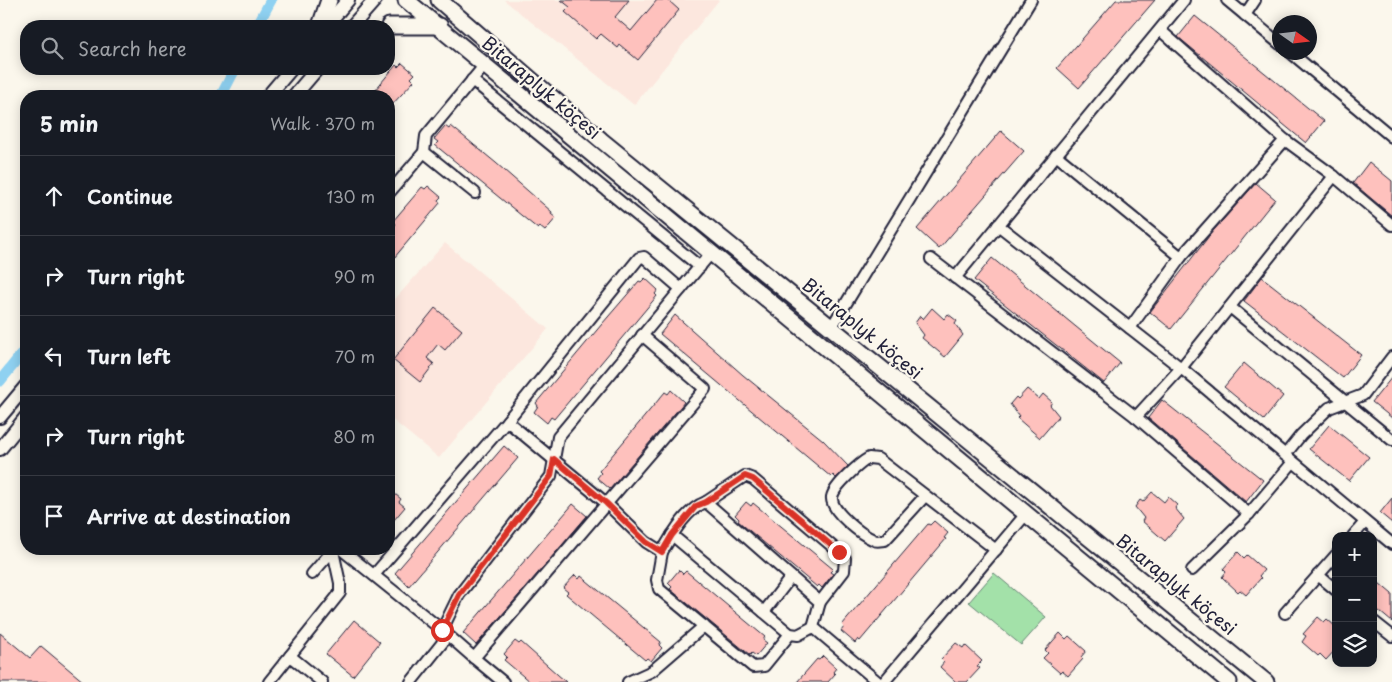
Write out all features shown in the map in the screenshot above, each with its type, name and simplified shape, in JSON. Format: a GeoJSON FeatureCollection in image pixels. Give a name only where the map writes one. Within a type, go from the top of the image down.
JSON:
{"type":"FeatureCollection","features":[{"type":"Feature","properties":{"kind":"highway"},"geometry":{"type":"LineString","coordinates":[[322,20],[328,0]]}},
{"type":"Feature","properties":{"kind":"highway","name":"Bitaraplyk köçesi"},"geometry":{"type":"LineString","coordinates":[[406,0],[440,26],[484,66],[1230,682]]}},
{"type":"Feature","properties":{"kind":"highway","name":"Bitaraplyk köçesi"},"geometry":{"type":"LineString","coordinates":[[445,3],[600,140],[1266,682]]}},
{"type":"Feature","properties":{"kind":"highway"},"geometry":{"type":"LineString","coordinates":[[395,26],[440,26]]}},
{"type":"Feature","properties":{"kind":"main road"},"geometry":{"type":"LineString","coordinates":[[331,20],[348,0]]}},
{"type":"Feature","properties":{"kind":"main road"},"geometry":{"type":"LineString","coordinates":[[357,20],[375,0]]}},
{"type":"Feature","properties":{"kind":"main road"},"geometry":{"type":"LineString","coordinates":[[273,90],[286,75]]}},
{"type":"Feature","properties":{"kind":"main road"},"geometry":{"type":"LineString","coordinates":[[299,90],[312,75]]}},
{"type":"Feature","properties":{"kind":"main road"},"geometry":{"type":"LineString","coordinates":[[0,417],[20,393]]}},
{"type":"Feature","properties":{"kind":"main road"},"geometry":{"type":"LineString","coordinates":[[0,449],[20,424]]}},
{"type":"Feature","properties":{"kind":"street"},"geometry":{"type":"LineString","coordinates":[[831,328],[1031,0]]}},
{"type":"Feature","properties":{"kind":"street"},"geometry":{"type":"LineString","coordinates":[[955,278],[1184,0]]}},
{"type":"Feature","properties":{"kind":"street"},"geometry":{"type":"LineString","coordinates":[[1227,0],[1272,37]]}},
{"type":"Feature","properties":{"kind":"street"},"geometry":{"type":"LineString","coordinates":[[1245,15],[1255,0]]}},
{"type":"Feature","properties":{"kind":"street"},"geometry":{"type":"LineString","coordinates":[[1160,30],[1285,140],[1334,176],[1392,225]]}},
{"type":"Feature","properties":{"kind":"street"},"geometry":{"type":"LineString","coordinates":[[1300,60],[1392,137]]}},
{"type":"Feature","properties":{"kind":"street"},"geometry":{"type":"LineString","coordinates":[[395,186],[424,152],[426,136],[484,66]]}},
{"type":"Feature","properties":{"kind":"street"},"geometry":{"type":"LineString","coordinates":[[472,80],[700,267]]}},
{"type":"Feature","properties":{"kind":"street"},"geometry":{"type":"LineString","coordinates":[[1130,328],[1181,257],[1285,140]]}},
{"type":"Feature","properties":{"kind":"street"},"geometry":{"type":"LineString","coordinates":[[424,152],[475,193]]}},
{"type":"Feature","properties":{"kind":"street"},"geometry":{"type":"LineString","coordinates":[[1056,155],[1181,257]]}},
{"type":"Feature","properties":{"kind":"street"},"geometry":{"type":"LineString","coordinates":[[1136,417],[1181,368],[1334,176]]}},
{"type":"Feature","properties":{"kind":"street"},"geometry":{"type":"LineString","coordinates":[[998,225],[1181,368],[1392,544]]}},
{"type":"Feature","properties":{"kind":"street"},"geometry":{"type":"LineString","coordinates":[[411,682],[443,642],[442,630],[459,595],[551,476],[558,437],[711,254]]}},
{"type":"Feature","properties":{"kind":"street"},"geometry":{"type":"LineString","coordinates":[[395,551],[507,421],[639,258],[644,257],[681,289]]}},
{"type":"Feature","properties":{"kind":"street"},"geometry":{"type":"LineString","coordinates":[[930,259],[1136,417],[1249,514]]}},
{"type":"Feature","properties":{"kind":"street"},"geometry":{"type":"LineString","coordinates":[[1230,307],[1392,440]]}},
{"type":"Feature","properties":{"kind":"street"},"geometry":{"type":"LineString","coordinates":[[474,658],[705,389],[642,335]]}},
{"type":"Feature","properties":{"kind":"street"},"geometry":{"type":"LineString","coordinates":[[1192,570],[1249,514],[1289,458],[1301,434],[1329,408],[1363,395],[1392,357]]}},
{"type":"Feature","properties":{"kind":"street"},"geometry":{"type":"LineString","coordinates":[[507,421],[606,503],[646,542],[662,552]]}},
{"type":"Feature","properties":{"kind":"street"},"geometry":{"type":"LineString","coordinates":[[925,496],[885,540],[876,541],[857,529],[835,510],[832,498],[836,489],[869,458],[878,459],[996,550]]}},
{"type":"Feature","properties":{"kind":"street"},"geometry":{"type":"LineString","coordinates":[[672,535],[790,634],[798,635],[813,627],[820,602],[844,571],[845,558],[753,479],[745,476],[706,502],[696,506],[672,535],[662,552],[656,580],[659,589],[753,667],[764,666],[790,634]]}},
{"type":"Feature","properties":{"kind":"street"},"geometry":{"type":"LineString","coordinates":[[706,502],[820,602]]}},
{"type":"Feature","properties":{"kind":"street"},"geometry":{"type":"LineString","coordinates":[[884,682],[1026,514]]}},
{"type":"Feature","properties":{"kind":"street"},"geometry":{"type":"LineString","coordinates":[[1356,532],[1365,522]]}},
{"type":"Feature","properties":{"kind":"street"},"geometry":{"type":"LineString","coordinates":[[312,574],[330,555]]}},
{"type":"Feature","properties":{"kind":"street"},"geometry":{"type":"LineString","coordinates":[[269,682],[340,593],[337,555]]}},
{"type":"Feature","properties":{"kind":"street"},"geometry":{"type":"LineString","coordinates":[[345,555],[374,575],[504,682]]}},
{"type":"Feature","properties":{"kind":"street"},"geometry":{"type":"LineString","coordinates":[[374,575],[391,555]]}},
{"type":"Feature","properties":{"kind":"street"},"geometry":{"type":"LineString","coordinates":[[1285,613],[1332,560]]}},
{"type":"Feature","properties":{"kind":"street"},"geometry":{"type":"LineString","coordinates":[[1318,576],[1332,587]]}},
{"type":"Feature","properties":{"kind":"street"},"geometry":{"type":"LineString","coordinates":[[764,612],[791,577]]}},
{"type":"Feature","properties":{"kind":"street"},"geometry":{"type":"LineString","coordinates":[[1374,622],[1392,636]]}},
{"type":"Feature","properties":{"kind":"street"},"geometry":{"type":"LineString","coordinates":[[628,682],[642,678],[652,671],[704,626]]}},
{"type":"Feature","properties":{"kind":"street"},"geometry":{"type":"LineString","coordinates":[[813,627],[878,682]]}},
{"type":"Feature","properties":{"kind":"street"},"geometry":{"type":"LineString","coordinates":[[290,656],[322,682]]}},
{"type":"Feature","properties":{"kind":"shaded area"},"geometry":{"type":"Polygon","coordinates":[[[504,0],[719,0],[634,105],[504,0]]]}},
{"type":"Feature","properties":{"kind":"shaded area"},"geometry":{"type":"Polygon","coordinates":[[[445,243],[548,329],[439,458],[395,422],[395,299],[445,243]]]}},
{"type":"Feature","properties":{"kind":"green space"},"geometry":{"type":"Polygon","coordinates":[[[994,573],[1046,617],[1021,645],[969,602],[994,573]]]}},
{"type":"Feature","properties":{"kind":"building"},"geometry":{"type":"Polygon","coordinates":[[[561,0],[629,0],[615,17],[631,31],[657,0],[668,0],[679,10],[638,60],[620,45],[618,48],[601,34],[596,39],[565,12],[570,7],[561,0]]]}},
{"type":"Feature","properties":{"kind":"building"},"geometry":{"type":"Polygon","coordinates":[[[1116,0],[1155,0],[1079,88],[1057,68],[1116,0]]]}},
{"type":"Feature","properties":{"kind":"building"},"geometry":{"type":"Polygon","coordinates":[[[1195,16],[1324,121],[1306,143],[1178,37],[1195,16]]]}},
{"type":"Feature","properties":{"kind":"building"},"geometry":{"type":"Polygon","coordinates":[[[402,63],[415,74],[411,78],[414,81],[395,102],[395,90],[375,90],[388,75],[395,75],[395,66],[398,67],[402,63]]]}},
{"type":"Feature","properties":{"kind":"building"},"geometry":{"type":"Polygon","coordinates":[[[445,126],[449,129],[451,126],[552,212],[551,214],[556,218],[545,231],[540,227],[538,229],[435,145],[438,142],[434,139],[445,126]]]}},
{"type":"Feature","properties":{"kind":"building"},"geometry":{"type":"Polygon","coordinates":[[[1001,131],[1024,151],[939,249],[917,229],[1001,131]]]}},
{"type":"Feature","properties":{"kind":"building"},"geometry":{"type":"Polygon","coordinates":[[[1369,162],[1392,181],[1392,216],[1353,183],[1369,162]]]}},
{"type":"Feature","properties":{"kind":"building"},"geometry":{"type":"Polygon","coordinates":[[[1256,183],[1275,199],[1171,329],[1150,312],[1213,231],[1256,183]]]}},
{"type":"Feature","properties":{"kind":"building"},"geometry":{"type":"Polygon","coordinates":[[[428,186],[441,197],[438,200],[440,203],[395,257],[395,219],[422,187],[425,189],[428,186]]]}},
{"type":"Feature","properties":{"kind":"building"},"geometry":{"type":"Polygon","coordinates":[[[992,258],[1120,363],[1104,383],[974,280],[992,258]]]}},
{"type":"Feature","properties":{"kind":"building"},"geometry":{"type":"Polygon","coordinates":[[[1262,277],[1361,355],[1343,378],[1244,301],[1262,277]]]}},
{"type":"Feature","properties":{"kind":"building"},"geometry":{"type":"Polygon","coordinates":[[[645,278],[658,290],[655,294],[657,296],[554,419],[551,417],[547,423],[534,412],[538,406],[536,403],[639,281],[641,282],[645,278]]]}},
{"type":"Feature","properties":{"kind":"building"},"geometry":{"type":"Polygon","coordinates":[[[435,308],[462,330],[445,350],[438,344],[427,358],[434,364],[420,382],[395,362],[395,358],[435,308]]]}},
{"type":"Feature","properties":{"kind":"building"},"geometry":{"type":"Polygon","coordinates":[[[932,308],[944,319],[948,314],[957,321],[955,324],[963,335],[945,357],[922,338],[924,335],[915,323],[920,316],[923,319],[932,308]]]}},
{"type":"Feature","properties":{"kind":"building"},"geometry":{"type":"Polygon","coordinates":[[[675,315],[743,375],[823,440],[848,466],[836,478],[833,475],[831,477],[660,334],[675,315]]]}},
{"type":"Feature","properties":{"kind":"building"},"geometry":{"type":"Polygon","coordinates":[[[1244,363],[1283,396],[1264,420],[1224,387],[1244,363]]]}},
{"type":"Feature","properties":{"kind":"building"},"geometry":{"type":"Polygon","coordinates":[[[1392,377],[1392,418],[1372,402],[1392,377]]]}},
{"type":"Feature","properties":{"kind":"building"},"geometry":{"type":"Polygon","coordinates":[[[1027,389],[1039,399],[1043,394],[1052,402],[1050,405],[1059,416],[1040,438],[1017,418],[1019,416],[1010,404],[1016,397],[1018,399],[1027,389]]]}},
{"type":"Feature","properties":{"kind":"building"},"geometry":{"type":"Polygon","coordinates":[[[671,390],[684,402],[610,489],[597,478],[601,473],[599,471],[665,392],[668,394],[671,390]]]}},
{"type":"Feature","properties":{"kind":"building"},"geometry":{"type":"Polygon","coordinates":[[[1162,400],[1263,480],[1246,502],[1148,418],[1162,400]]]}},
{"type":"Feature","properties":{"kind":"building"},"geometry":{"type":"Polygon","coordinates":[[[1329,425],[1369,457],[1349,481],[1309,449],[1329,425]]]}},
{"type":"Feature","properties":{"kind":"building"},"geometry":{"type":"Polygon","coordinates":[[[504,446],[518,458],[409,586],[395,573],[504,446]]]}},
{"type":"Feature","properties":{"kind":"building"},"geometry":{"type":"Polygon","coordinates":[[[1152,492],[1164,502],[1168,497],[1177,505],[1175,508],[1184,519],[1165,541],[1142,521],[1144,518],[1135,507],[1140,500],[1143,502],[1152,492]]]}},
{"type":"Feature","properties":{"kind":"building"},"geometry":{"type":"Polygon","coordinates":[[[395,494],[401,499],[399,502],[405,507],[395,519],[395,494]]]}},
{"type":"Feature","properties":{"kind":"building"},"geometry":{"type":"Polygon","coordinates":[[[1392,498],[1392,523],[1380,513],[1392,498]]]}},
{"type":"Feature","properties":{"kind":"building"},"geometry":{"type":"Polygon","coordinates":[[[746,502],[751,506],[753,503],[833,569],[830,572],[833,574],[822,588],[819,585],[817,587],[738,521],[739,519],[735,515],[746,502]]]}},
{"type":"Feature","properties":{"kind":"building"},"geometry":{"type":"Polygon","coordinates":[[[573,504],[587,516],[476,645],[463,633],[573,504]]]}},
{"type":"Feature","properties":{"kind":"building"},"geometry":{"type":"Polygon","coordinates":[[[934,521],[948,533],[944,538],[946,539],[860,641],[858,639],[855,643],[841,631],[844,627],[842,625],[928,524],[930,525],[934,521]]]}},
{"type":"Feature","properties":{"kind":"building"},"geometry":{"type":"Polygon","coordinates":[[[1238,552],[1244,558],[1247,555],[1264,570],[1259,576],[1261,578],[1246,595],[1240,590],[1238,592],[1222,577],[1226,572],[1223,569],[1238,552]]]}},
{"type":"Feature","properties":{"kind":"building"},"geometry":{"type":"Polygon","coordinates":[[[679,570],[683,574],[686,571],[765,637],[763,640],[767,643],[756,656],[752,653],[750,655],[670,589],[672,587],[668,583],[679,570]]]}},
{"type":"Feature","properties":{"kind":"building"},"geometry":{"type":"Polygon","coordinates":[[[575,575],[579,579],[581,576],[661,642],[659,645],[662,648],[651,661],[647,658],[645,660],[566,594],[568,592],[563,588],[575,575]]]}},
{"type":"Feature","properties":{"kind":"building"},"geometry":{"type":"Polygon","coordinates":[[[1377,581],[1392,594],[1392,622],[1377,609],[1377,581]]]}},
{"type":"Feature","properties":{"kind":"building"},"geometry":{"type":"Polygon","coordinates":[[[1318,617],[1324,622],[1327,619],[1332,623],[1332,653],[1326,660],[1320,654],[1318,656],[1302,642],[1306,636],[1303,634],[1318,617]]]}},
{"type":"Feature","properties":{"kind":"building"},"geometry":{"type":"Polygon","coordinates":[[[354,620],[380,642],[353,676],[326,654],[354,620]]]}},
{"type":"Feature","properties":{"kind":"building"},"geometry":{"type":"Polygon","coordinates":[[[0,633],[30,658],[41,646],[84,682],[0,682],[0,633]]]}},
{"type":"Feature","properties":{"kind":"building"},"geometry":{"type":"Polygon","coordinates":[[[1060,633],[1066,639],[1069,636],[1086,651],[1081,657],[1083,659],[1068,676],[1062,671],[1060,673],[1043,658],[1048,653],[1045,650],[1060,633]]]}},
{"type":"Feature","properties":{"kind":"building"},"geometry":{"type":"Polygon","coordinates":[[[515,641],[519,644],[521,642],[566,682],[530,682],[504,660],[507,657],[504,654],[515,641]]]}},
{"type":"Feature","properties":{"kind":"building"},"geometry":{"type":"Polygon","coordinates":[[[956,643],[963,648],[965,645],[982,661],[977,666],[980,668],[967,682],[956,682],[940,667],[944,662],[941,659],[956,643]]]}},
{"type":"Feature","properties":{"kind":"building"},"geometry":{"type":"Polygon","coordinates":[[[823,656],[836,668],[833,672],[835,674],[828,682],[797,682],[817,659],[819,660],[823,656]]]}},
{"type":"Feature","properties":{"kind":"waterway"},"geometry":{"type":"LineString","coordinates":[[260,20],[271,0]]}},
{"type":"Feature","properties":{"kind":"waterway"},"geometry":{"type":"LineString","coordinates":[[224,90],[232,75]]}},
{"type":"Feature","properties":{"kind":"waterway"},"geometry":{"type":"LineString","coordinates":[[0,381],[20,356]]}},
{"type":"Feature","properties":{"kind":"route"},"geometry":{"type":"LineString","coordinates":[[442,630],[459,595],[551,476],[554,459],[606,503],[646,542],[662,552],[672,535],[696,506],[706,502],[745,476],[753,479],[839,552]]}}]}
